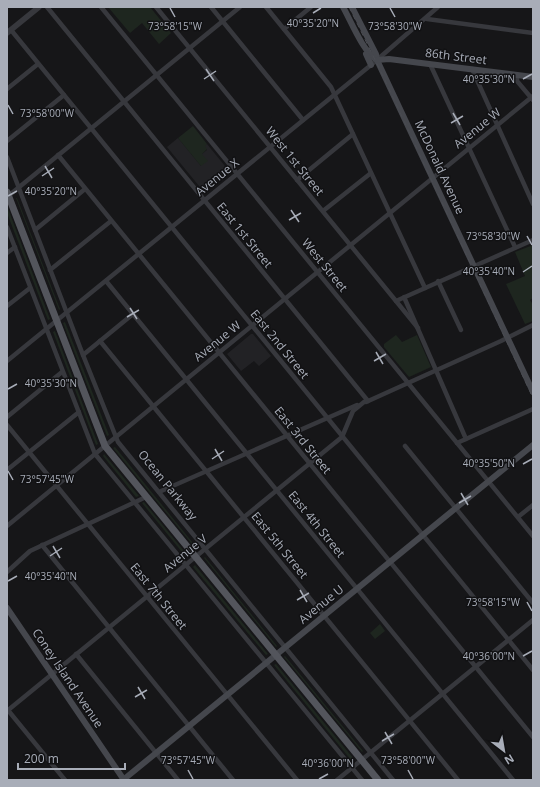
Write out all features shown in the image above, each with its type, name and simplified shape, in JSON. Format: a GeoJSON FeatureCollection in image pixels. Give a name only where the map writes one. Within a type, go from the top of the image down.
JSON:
{"type":"FeatureCollection","features":[{"type":"Feature","properties":{"kind":"main road"},"geometry":{"type":"LineString","coordinates":[[343,7],[371,65]]}},
{"type":"Feature","properties":{"kind":"main road"},"geometry":{"type":"LineString","coordinates":[[352,7],[376,54],[377,60]]}},
{"type":"Feature","properties":{"kind":"main road"},"geometry":{"type":"LineString","coordinates":[[359,38],[372,57],[377,60]]}},
{"type":"Feature","properties":{"kind":"main road","name":"86th Street"},"geometry":{"type":"LineString","coordinates":[[377,60],[389,59],[533,77]]}},
{"type":"Feature","properties":{"kind":"main road","name":"McDonald Avenue"},"geometry":{"type":"LineString","coordinates":[[377,60],[533,392]]}},
{"type":"Feature","properties":{"kind":"main road","name":"Ocean Parkway"},"geometry":{"type":"LineString","coordinates":[[7,195],[105,446],[378,780]]}},
{"type":"Feature","properties":{"kind":"main road","name":"Avenue U"},"geometry":{"type":"LineString","coordinates":[[124,780],[533,445]]}},
{"type":"Feature","properties":{"kind":"main road","name":"Coney Island Avenue"},"geometry":{"type":"LineString","coordinates":[[7,608],[124,780]]}},
{"type":"Feature","properties":{"kind":"street"},"geometry":{"type":"LineString","coordinates":[[9,32],[39,7]]}},
{"type":"Feature","properties":{"kind":"street","name":"East 1st Street"},"geometry":{"type":"LineString","coordinates":[[47,7],[285,299],[366,401]]}},
{"type":"Feature","properties":{"kind":"street","name":"West Street"},"geometry":{"type":"LineString","coordinates":[[101,7],[533,536]]}},
{"type":"Feature","properties":{"kind":"street","name":"West 1st Street"},"geometry":{"type":"LineString","coordinates":[[156,7],[418,328]]}},
{"type":"Feature","properties":{"kind":"street"},"geometry":{"type":"LineString","coordinates":[[211,7],[303,120]]}},
{"type":"Feature","properties":{"kind":"street"},"geometry":{"type":"LineString","coordinates":[[7,195],[19,188],[240,7]]}},
{"type":"Feature","properties":{"kind":"street"},"geometry":{"type":"LineString","coordinates":[[266,7],[335,94],[425,288]]}},
{"type":"Feature","properties":{"kind":"street"},"geometry":{"type":"LineString","coordinates":[[284,29],[311,7]]}},
{"type":"Feature","properties":{"kind":"street","name":"Avenue X"},"geometry":{"type":"LineString","coordinates":[[7,360],[67,313],[371,65],[427,19],[438,7]]}},
{"type":"Feature","properties":{"kind":"street"},"geometry":{"type":"LineString","coordinates":[[427,19],[533,33]]}},
{"type":"Feature","properties":{"kind":"street","name":"East 2nd Street"},"geometry":{"type":"LineString","coordinates":[[9,32],[64,95],[533,670]]}},
{"type":"Feature","properties":{"kind":"street"},"geometry":{"type":"LineString","coordinates":[[7,89],[38,64]]}},
{"type":"Feature","properties":{"kind":"street"},"geometry":{"type":"LineString","coordinates":[[430,64],[515,247]]}},
{"type":"Feature","properties":{"kind":"street"},"geometry":{"type":"LineString","coordinates":[[472,69],[497,125],[532,196],[533,204]]}},
{"type":"Feature","properties":{"kind":"street"},"geometry":{"type":"LineString","coordinates":[[516,75],[517,81],[532,98]]}},
{"type":"Feature","properties":{"kind":"street"},"geometry":{"type":"LineString","coordinates":[[7,141],[64,95]]}},
{"type":"Feature","properties":{"kind":"street","name":"Avenue W"},"geometry":{"type":"LineString","coordinates":[[7,526],[532,98]]}},
{"type":"Feature","properties":{"kind":"street"},"geometry":{"type":"LineString","coordinates":[[297,180],[353,134]]}},
{"type":"Feature","properties":{"kind":"street","name":"East 3rd Street"},"geometry":{"type":"LineString","coordinates":[[58,155],[533,737]]}},
{"type":"Feature","properties":{"kind":"street","name":"Ocean Parkway"},"geometry":{"type":"LineString","coordinates":[[7,157],[82,355],[115,437],[393,780]]}},
{"type":"Feature","properties":{"kind":"street"},"geometry":{"type":"LineString","coordinates":[[323,212],[372,173]]}},
{"type":"Feature","properties":{"kind":"street"},"geometry":{"type":"LineString","coordinates":[[35,230],[85,189]]}},
{"type":"Feature","properties":{"kind":"street"},"geometry":{"type":"LineString","coordinates":[[50,270],[111,221]]}},
{"type":"Feature","properties":{"kind":"street"},"geometry":{"type":"LineString","coordinates":[[7,227],[95,454],[362,780]]}},
{"type":"Feature","properties":{"kind":"street"},"geometry":{"type":"LineString","coordinates":[[396,301],[533,240]]}},
{"type":"Feature","properties":{"kind":"street"},"geometry":{"type":"LineString","coordinates":[[7,253],[15,247]]}},
{"type":"Feature","properties":{"kind":"street","name":"East 4th Street"},"geometry":{"type":"LineString","coordinates":[[106,281],[513,780]]}},
{"type":"Feature","properties":{"kind":"street"},"geometry":{"type":"LineString","coordinates":[[438,281],[461,330]]}},
{"type":"Feature","properties":{"kind":"street"},"geometry":{"type":"LineString","coordinates":[[7,306],[30,288]]}},
{"type":"Feature","properties":{"kind":"street"},"geometry":{"type":"LineString","coordinates":[[404,297],[466,439]]}},
{"type":"Feature","properties":{"kind":"street"},"geometry":{"type":"LineString","coordinates":[[82,355],[133,314]]}},
{"type":"Feature","properties":{"kind":"street"},"geometry":{"type":"LineString","coordinates":[[159,492],[286,435],[408,383],[533,325]]}},
{"type":"Feature","properties":{"kind":"street","name":"East 5th Street"},"geometry":{"type":"LineString","coordinates":[[100,341],[458,780]]}},
{"type":"Feature","properties":{"kind":"street"},"geometry":{"type":"LineString","coordinates":[[7,417],[62,372]]}},
{"type":"Feature","properties":{"kind":"street","name":"Avenue V"},"geometry":{"type":"LineString","coordinates":[[7,710],[342,436],[353,411],[366,401]]}},
{"type":"Feature","properties":{"kind":"street"},"geometry":{"type":"LineString","coordinates":[[458,443],[533,409]]}},
{"type":"Feature","properties":{"kind":"street"},"geometry":{"type":"LineString","coordinates":[[7,470],[78,412]]}},
{"type":"Feature","properties":{"kind":"street","name":"East 7th Street"},"geometry":{"type":"LineString","coordinates":[[7,425],[297,780]]}},
{"type":"Feature","properties":{"kind":"street"},"geometry":{"type":"LineString","coordinates":[[405,446],[533,603]]}},
{"type":"Feature","properties":{"kind":"street"},"geometry":{"type":"LineString","coordinates":[[7,572],[30,551],[146,497]]}},
{"type":"Feature","properties":{"kind":"street"},"geometry":{"type":"LineString","coordinates":[[518,517],[533,505]]}},
{"type":"Feature","properties":{"kind":"street"},"geometry":{"type":"LineString","coordinates":[[42,546],[233,780]]}},
{"type":"Feature","properties":{"kind":"street"},"geometry":{"type":"LineString","coordinates":[[337,780],[533,620]]}},
{"type":"Feature","properties":{"kind":"street"},"geometry":{"type":"LineString","coordinates":[[76,654],[178,780]]}},
{"type":"Feature","properties":{"kind":"street"},"geometry":{"type":"LineString","coordinates":[[7,710],[65,780]]}},
{"type":"Feature","properties":{"kind":"shaded area"},"geometry":{"type":"Polygon","coordinates":[[[108,7],[150,7],[171,33],[159,44],[142,23],[130,33],[108,7]]]}},
{"type":"Feature","properties":{"kind":"shaded area"},"geometry":{"type":"Polygon","coordinates":[[[193,126],[207,144],[205,146],[207,149],[202,154],[208,161],[201,166],[178,138],[193,126]]]}},
{"type":"Feature","properties":{"kind":"shaded area"},"geometry":{"type":"Polygon","coordinates":[[[178,138],[201,166],[202,154],[207,150],[204,146],[207,144],[229,171],[204,192],[167,147],[178,138]]]}},
{"type":"Feature","properties":{"kind":"shaded area"},"geometry":{"type":"Polygon","coordinates":[[[16,198],[60,309],[59,310],[16,198]]]}},
{"type":"Feature","properties":{"kind":"shaded area"},"geometry":{"type":"Polygon","coordinates":[[[7,206],[50,319],[48,320],[7,213],[7,206]]]}},
{"type":"Feature","properties":{"kind":"shaded area"},"geometry":{"type":"Polygon","coordinates":[[[533,245],[533,298],[530,300],[533,305],[533,321],[525,324],[506,284],[525,276],[515,252],[533,245]]]}},
{"type":"Feature","properties":{"kind":"shaded area"},"geometry":{"type":"Polygon","coordinates":[[[65,322],[109,435],[107,436],[63,323],[65,322]]]}},
{"type":"Feature","properties":{"kind":"shaded area"},"geometry":{"type":"Polygon","coordinates":[[[55,331],[98,444],[96,445],[53,332],[55,331]]]}},
{"type":"Feature","properties":{"kind":"shaded area"},"geometry":{"type":"Polygon","coordinates":[[[251,334],[253,334],[271,356],[259,366],[254,361],[241,371],[227,354],[251,334]]]}},
{"type":"Feature","properties":{"kind":"shaded area"},"geometry":{"type":"Polygon","coordinates":[[[396,335],[402,342],[417,335],[431,367],[409,377],[384,347],[384,344],[396,335]]]}},
{"type":"Feature","properties":{"kind":"shaded area"},"geometry":{"type":"Polygon","coordinates":[[[115,447],[197,548],[196,549],[113,448],[115,447]]]}},
{"type":"Feature","properties":{"kind":"shaded area"},"geometry":{"type":"Polygon","coordinates":[[[104,454],[139,496],[136,497],[103,456],[104,454]]]}},
{"type":"Feature","properties":{"kind":"shaded area"},"geometry":{"type":"Polygon","coordinates":[[[144,502],[188,556],[186,557],[142,503],[144,502]]]}},
{"type":"Feature","properties":{"kind":"shaded area"},"geometry":{"type":"Polygon","coordinates":[[[205,557],[277,646],[276,647],[204,558],[205,557]]]}},
{"type":"Feature","properties":{"kind":"shaded area"},"geometry":{"type":"Polygon","coordinates":[[[195,565],[268,654],[266,655],[193,567],[195,565]]]}},
{"type":"Feature","properties":{"kind":"shaded area"},"geometry":{"type":"Polygon","coordinates":[[[380,624],[385,631],[375,639],[370,633],[380,624]]]}},
{"type":"Feature","properties":{"kind":"shaded area"},"geometry":{"type":"Polygon","coordinates":[[[285,656],[363,751],[362,752],[284,657],[285,656]]]}},
{"type":"Feature","properties":{"kind":"shaded area"},"geometry":{"type":"Polygon","coordinates":[[[276,664],[353,758],[351,760],[274,665],[276,664]]]}},
{"type":"Feature","properties":{"kind":"railway"},"geometry":{"type":"LineString","coordinates":[[349,7],[384,78],[533,398]]}}]}
